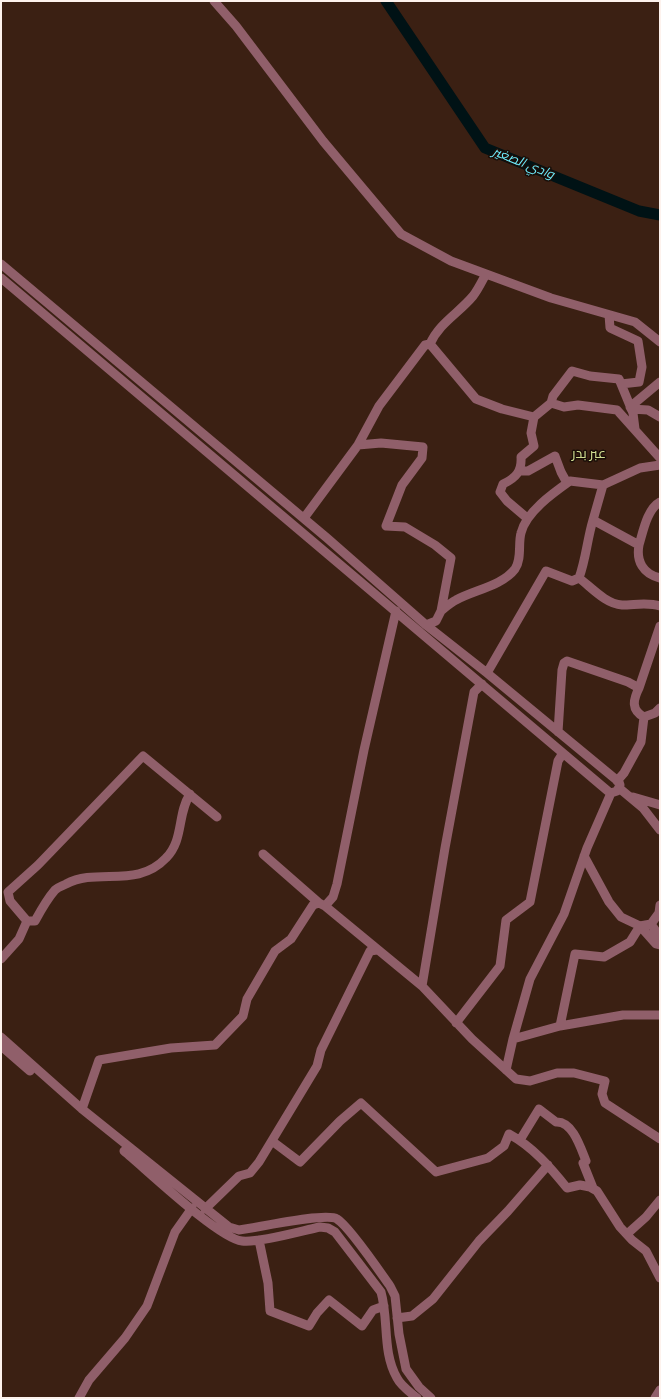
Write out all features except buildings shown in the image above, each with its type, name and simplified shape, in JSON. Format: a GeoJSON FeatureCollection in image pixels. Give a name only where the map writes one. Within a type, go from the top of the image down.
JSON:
{"type":"FeatureCollection","features":[{"type":"Feature","properties":{"kind":"street"},"geometry":{"type":"LineString","coordinates":[[214,1],[236,26],[323,141],[401,234],[451,261],[551,298],[634,322],[660,342]]}},
{"type":"Feature","properties":{"kind":"street"},"geometry":{"type":"LineString","coordinates":[[1,264],[304,518],[426,625],[558,732],[616,787]]}},
{"type":"Feature","properties":{"kind":"street"},"geometry":{"type":"LineString","coordinates":[[430,344],[434,334],[474,295],[486,274]]}},
{"type":"Feature","properties":{"kind":"street"},"geometry":{"type":"LineString","coordinates":[[1,278],[563,753],[616,787],[644,808],[660,830]]}},
{"type":"Feature","properties":{"kind":"street"},"geometry":{"type":"LineString","coordinates":[[609,315],[610,328],[638,341],[642,367],[639,382],[621,384]]}},
{"type":"Feature","properties":{"kind":"street"},"geometry":{"type":"LineString","coordinates":[[430,344],[476,399],[502,409],[534,417]]}},
{"type":"Feature","properties":{"kind":"street"},"geometry":{"type":"LineString","coordinates":[[304,518],[358,445],[379,406],[424,345],[430,344]]}},
{"type":"Feature","properties":{"kind":"street"},"geometry":{"type":"LineString","coordinates":[[520,471],[521,456],[534,446],[531,433],[534,417],[551,403],[553,396],[572,371],[590,376],[619,379],[631,408],[634,429]]}},
{"type":"Feature","properties":{"kind":"street"},"geometry":{"type":"LineString","coordinates":[[631,408],[660,382]]}},
{"type":"Feature","properties":{"kind":"street"},"geometry":{"type":"LineString","coordinates":[[551,403],[564,407],[578,405],[617,410],[660,458]]}},
{"type":"Feature","properties":{"kind":"street"},"geometry":{"type":"LineString","coordinates":[[631,408],[648,410],[660,417]]}},
{"type":"Feature","properties":{"kind":"street"},"geometry":{"type":"LineString","coordinates":[[358,445],[381,443],[422,447],[422,458],[402,485],[386,526],[404,527],[435,545],[451,558],[441,611],[436,621],[426,625]]}},
{"type":"Feature","properties":{"kind":"street"},"geometry":{"type":"LineString","coordinates":[[527,518],[500,492],[503,484],[512,479],[520,471],[532,469],[555,456],[567,483]]}},
{"type":"Feature","properties":{"kind":"street"},"geometry":{"type":"LineString","coordinates":[[441,611],[454,601],[505,578],[516,568],[520,533],[527,518],[538,505],[545,502],[567,483],[570,481],[603,485],[640,468],[660,465]]}},
{"type":"Feature","properties":{"kind":"street"},"geometry":{"type":"LineString","coordinates":[[487,673],[546,571],[572,581],[579,578],[586,561],[586,544],[603,485]]}},
{"type":"Feature","properties":{"kind":"street"},"geometry":{"type":"LineString","coordinates":[[660,502],[656,504],[647,519],[637,555],[642,568],[652,576],[660,578]]}},
{"type":"Feature","properties":{"kind":"street"},"geometry":{"type":"LineString","coordinates":[[593,520],[639,545]]}},
{"type":"Feature","properties":{"kind":"street"},"geometry":{"type":"LineString","coordinates":[[579,578],[608,601],[620,605],[652,604],[660,606]]}},
{"type":"Feature","properties":{"kind":"street"},"geometry":{"type":"LineString","coordinates":[[82,1109],[99,1060],[171,1048],[215,1045],[243,1016],[247,999],[275,951],[291,939],[313,905],[322,904],[333,897],[337,884],[364,750],[396,611]]}},
{"type":"Feature","properties":{"kind":"street"},"geometry":{"type":"LineString","coordinates":[[660,626],[639,688],[634,697],[634,708],[638,714],[644,717],[655,713],[660,708]]}},
{"type":"Feature","properties":{"kind":"street"},"geometry":{"type":"LineString","coordinates":[[558,732],[562,670],[564,664],[567,662],[628,682],[639,688]]}},
{"type":"Feature","properties":{"kind":"street"},"geometry":{"type":"LineString","coordinates":[[422,986],[445,848],[474,692],[482,684]]}},
{"type":"Feature","properties":{"kind":"street"},"geometry":{"type":"LineString","coordinates":[[506,1070],[530,979],[564,914],[584,856],[616,787],[641,742],[644,717]]}},
{"type":"Feature","properties":{"kind":"street"},"geometry":{"type":"LineString","coordinates":[[456,1023],[500,966],[506,920],[530,902],[558,762],[563,753]]}},
{"type":"Feature","properties":{"kind":"street"},"geometry":{"type":"LineString","coordinates":[[190,794],[184,802],[180,831],[174,848],[166,859],[152,870],[131,877],[78,878],[56,889],[35,921],[27,921],[10,901],[8,892],[38,865],[143,756],[190,794],[216,816]]}},
{"type":"Feature","properties":{"kind":"street"},"geometry":{"type":"LineString","coordinates":[[628,796],[660,805]]}},
{"type":"Feature","properties":{"kind":"street"},"geometry":{"type":"LineString","coordinates":[[263,854],[422,986],[472,1039],[516,1079],[530,1081],[557,1072],[574,1073],[604,1081],[602,1094],[606,1103],[660,1140]]}},
{"type":"Feature","properties":{"kind":"street"},"geometry":{"type":"LineString","coordinates":[[584,856],[609,902],[621,917],[640,926],[656,944],[660,945]]}},
{"type":"Feature","properties":{"kind":"street"},"geometry":{"type":"LineString","coordinates":[[560,1026],[575,954],[604,957],[630,942],[640,926],[651,924],[659,913],[660,905]]}},
{"type":"Feature","properties":{"kind":"street"},"geometry":{"type":"LineString","coordinates":[[1,959],[20,939],[27,921]]}},
{"type":"Feature","properties":{"kind":"street"},"geometry":{"type":"LineString","coordinates":[[651,924],[660,937]]}},
{"type":"Feature","properties":{"kind":"street"},"geometry":{"type":"LineString","coordinates":[[205,1209],[239,1176],[250,1173],[272,1141],[317,1066],[321,1050],[370,951],[377,950]]}},
{"type":"Feature","properties":{"kind":"street"},"geometry":{"type":"LineString","coordinates":[[513,1039],[560,1026],[623,1015],[660,1015]]}},
{"type":"Feature","properties":{"kind":"street"},"geometry":{"type":"LineString","coordinates":[[1,1037],[82,1109],[229,1227],[239,1230],[321,1217],[337,1219],[346,1228],[390,1286],[395,1296],[397,1318],[406,1369],[419,1387],[431,1398]]}},
{"type":"Feature","properties":{"kind":"street"},"geometry":{"type":"LineString","coordinates":[[1,1046],[224,1235],[243,1242],[260,1240],[320,1227],[328,1228],[335,1232],[381,1292],[384,1306],[388,1354],[392,1367],[398,1379],[417,1398]]}},
{"type":"Feature","properties":{"kind":"street"},"geometry":{"type":"LineString","coordinates":[[272,1141],[300,1162],[340,1121],[362,1103],[436,1172],[488,1158],[504,1146],[509,1134],[520,1140],[548,1165],[567,1188],[580,1185],[593,1188],[597,1191],[627,1234],[646,1251],[660,1278]]}},
{"type":"Feature","properties":{"kind":"street"},"geometry":{"type":"LineString","coordinates":[[520,1140],[539,1109],[556,1122],[562,1122],[569,1127],[586,1161],[583,1163],[593,1188]]}},
{"type":"Feature","properties":{"kind":"street"},"geometry":{"type":"LineString","coordinates":[[397,1318],[412,1316],[433,1299],[475,1246],[508,1212],[548,1165]]}},
{"type":"Feature","properties":{"kind":"street"},"geometry":{"type":"LineString","coordinates":[[627,1234],[646,1217],[660,1200]]}},
{"type":"Feature","properties":{"kind":"street"},"geometry":{"type":"LineString","coordinates":[[79,1398],[89,1380],[124,1338],[146,1306],[175,1232],[192,1208]]}},
{"type":"Feature","properties":{"kind":"street"},"geometry":{"type":"LineString","coordinates":[[260,1240],[268,1284],[270,1311],[309,1326],[317,1313],[329,1300],[362,1326],[373,1310],[384,1306]]}},
{"type":"Feature","properties":{"kind":"street"},"geometry":{"type":"LineString","coordinates":[[655,1398],[660,1390]]}},
{"type":"Feature","properties":{"kind":"waterway","name":"وادي الصغير"},"geometry":{"type":"LineString","coordinates":[[386,1],[485,148],[639,211],[660,215]]}},
{"type":"Feature","properties":{"kind":"district","name":"عبر بدر"},"geometry":{"type":"Point","coordinates":[589,455]}}]}
